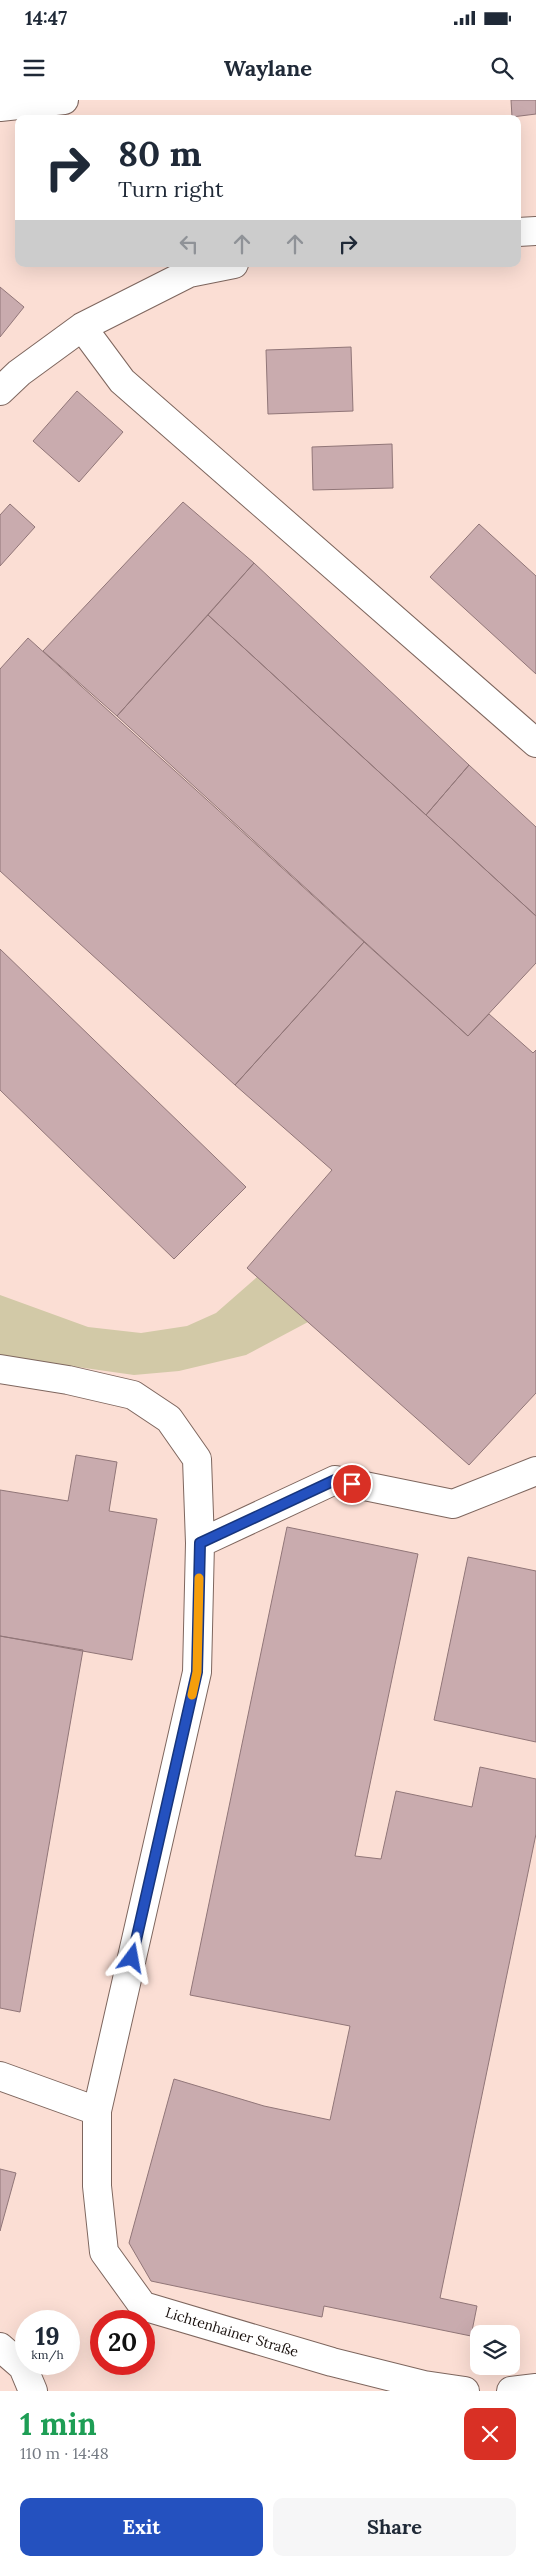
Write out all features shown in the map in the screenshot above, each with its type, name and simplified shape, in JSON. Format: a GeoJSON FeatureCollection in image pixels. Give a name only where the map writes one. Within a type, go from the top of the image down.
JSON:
{"type":"FeatureCollection","features":[{"type":"Feature","properties":{"kind":"street"},"geometry":{"type":"LineString","coordinates":[[0,107],[64,100]]}},
{"type":"Feature","properties":{"kind":"street"},"geometry":{"type":"LineString","coordinates":[[521,232],[536,230]]}},
{"type":"Feature","properties":{"kind":"street"},"geometry":{"type":"LineString","coordinates":[[0,391],[19,373],[82,327],[189,273],[219,267]]}},
{"type":"Feature","properties":{"kind":"street"},"geometry":{"type":"LineString","coordinates":[[82,327],[122,380],[536,742]]}},
{"type":"Feature","properties":{"kind":"street","name":"Lichtenhainer Straße"},"geometry":{"type":"LineString","coordinates":[[0,1369],[68,1380],[133,1395],[169,1419],[197,1459],[200,1543],[197,1672],[97,2111],[97,2186],[104,2252],[143,2306],[332,2362],[424,2385],[465,2391]]}},
{"type":"Feature","properties":{"kind":"street"},"geometry":{"type":"LineString","coordinates":[[200,1543],[335,1480],[453,1504],[536,1472]]}},
{"type":"Feature","properties":{"kind":"street"},"geometry":{"type":"LineString","coordinates":[[0,2076],[97,2111]]}},
{"type":"Feature","properties":{"kind":"street"},"geometry":{"type":"LineString","coordinates":[[0,2347],[23,2367],[33,2391]]}},
{"type":"Feature","properties":{"kind":"street"},"geometry":{"type":"LineString","coordinates":[[511,2391],[536,2388]]}},
{"type":"Feature","properties":{"kind":"shaded area"},"geometry":{"type":"Polygon","coordinates":[[[0,100],[536,100],[536,2391],[0,2391],[0,100]]]}},
{"type":"Feature","properties":{"kind":"shaded area"},"geometry":{"type":"Polygon","coordinates":[[[257,1277],[308,1322],[246,1355],[179,1371],[134,1375],[0,1356],[0,1295],[88,1327],[141,1333],[187,1326],[216,1313],[257,1277]]]}},
{"type":"Feature","properties":{"kind":"building"},"geometry":{"type":"Polygon","coordinates":[[[511,100],[536,100],[536,114],[512,115],[511,100]]]}},
{"type":"Feature","properties":{"kind":"building"},"geometry":{"type":"Polygon","coordinates":[[[0,287],[24,307],[0,337],[0,287]]]}},
{"type":"Feature","properties":{"kind":"building"},"geometry":{"type":"Polygon","coordinates":[[[351,347],[353,411],[268,414],[266,350],[351,347]]]}},
{"type":"Feature","properties":{"kind":"building"},"geometry":{"type":"Polygon","coordinates":[[[77,391],[123,432],[79,482],[33,441],[77,391]]]}},
{"type":"Feature","properties":{"kind":"building"},"geometry":{"type":"Polygon","coordinates":[[[392,444],[393,488],[313,490],[312,447],[392,444]]]}},
{"type":"Feature","properties":{"kind":"building"},"geometry":{"type":"Polygon","coordinates":[[[183,502],[254,563],[117,716],[43,651],[183,502]]]}},
{"type":"Feature","properties":{"kind":"building"},"geometry":{"type":"Polygon","coordinates":[[[10,504],[35,527],[0,566],[0,515],[10,504]]]}},
{"type":"Feature","properties":{"kind":"building"},"geometry":{"type":"Polygon","coordinates":[[[479,524],[536,576],[536,674],[430,577],[479,524]]]}},
{"type":"Feature","properties":{"kind":"building"},"geometry":{"type":"Polygon","coordinates":[[[254,563],[469,765],[426,815],[208,615],[254,563]]]}},
{"type":"Feature","properties":{"kind":"building"},"geometry":{"type":"Polygon","coordinates":[[[208,615],[536,916],[536,963],[468,1036],[117,716],[208,615]]]}},
{"type":"Feature","properties":{"kind":"building"},"geometry":{"type":"Polygon","coordinates":[[[28,638],[364,942],[235,1085],[0,871],[0,669],[28,638]]]}},
{"type":"Feature","properties":{"kind":"building"},"geometry":{"type":"Polygon","coordinates":[[[469,765],[536,827],[536,916],[426,815],[469,765]]]}},
{"type":"Feature","properties":{"kind":"building"},"geometry":{"type":"Polygon","coordinates":[[[364,942],[468,1036],[489,1014],[533,1053],[536,1050],[536,1393],[469,1465],[247,1268],[332,1170],[235,1085],[364,942]]]}},
{"type":"Feature","properties":{"kind":"building"},"geometry":{"type":"Polygon","coordinates":[[[0,949],[246,1187],[174,1259],[0,1090],[0,949]]]}},
{"type":"Feature","properties":{"kind":"building"},"geometry":{"type":"Polygon","coordinates":[[[76,1455],[117,1462],[109,1511],[157,1519],[132,1660],[0,1636],[0,1490],[68,1501],[76,1455]]]}},
{"type":"Feature","properties":{"kind":"building"},"geometry":{"type":"Polygon","coordinates":[[[287,1527],[418,1554],[355,1856],[381,1859],[396,1791],[472,1807],[480,1767],[536,1779],[536,1834],[440,2298],[477,2306],[473,2325],[470,2325],[470,2336],[324,2306],[322,2317],[151,2281],[129,2243],[174,2079],[264,2106],[330,2120],[350,2026],[190,1995],[287,1527]]]}},
{"type":"Feature","properties":{"kind":"building"},"geometry":{"type":"Polygon","coordinates":[[[468,1557],[536,1571],[536,1742],[434,1720],[468,1557]]]}},
{"type":"Feature","properties":{"kind":"building"},"geometry":{"type":"Polygon","coordinates":[[[0,1636],[83,1650],[20,2012],[0,2008],[0,1636]]]}},
{"type":"Feature","properties":{"kind":"building"},"geometry":{"type":"Polygon","coordinates":[[[0,2169],[16,2173],[0,2231],[0,2169]]]}},
{"type":"Feature","properties":{"kind":"slow traffic"},"geometry":{"type":"LineString","coordinates":[[192,1695],[197,1672],[199,1578]]}},
{"type":"Feature","properties":{"kind":"route"},"geometry":{"type":"LineString","coordinates":[[132,1958],[197,1672],[200,1543],[335,1480],[352,1484]]}}]}
